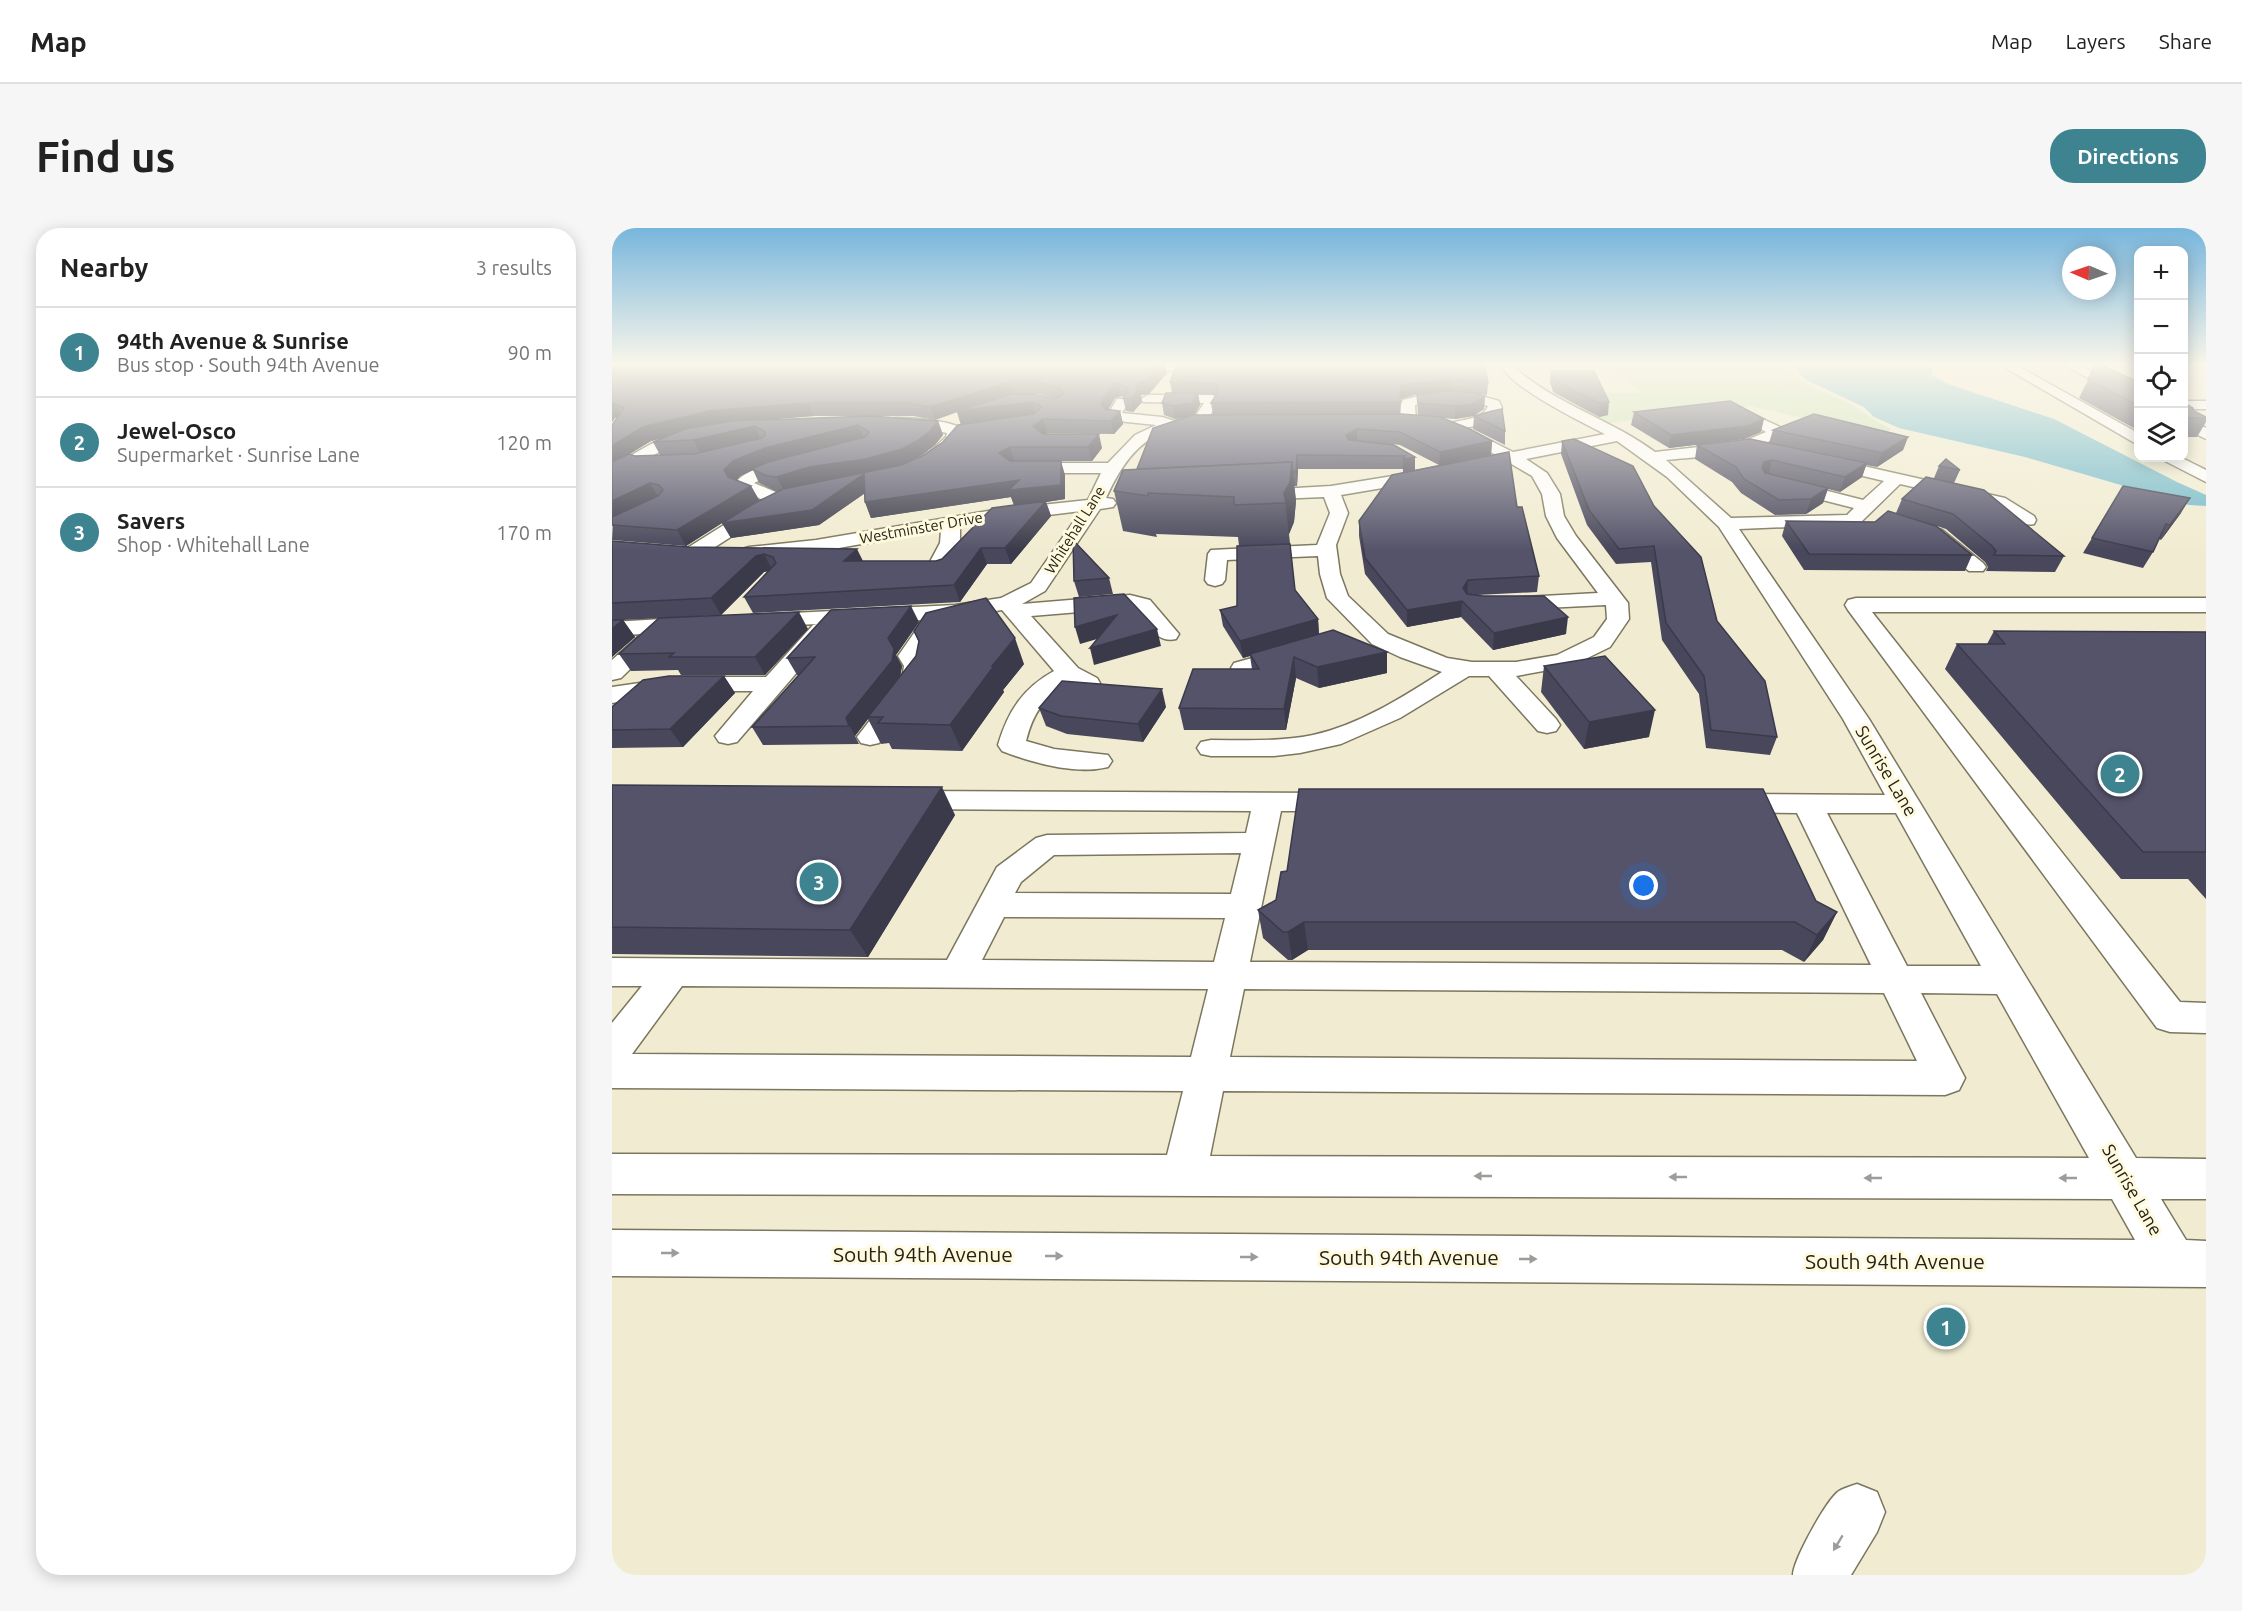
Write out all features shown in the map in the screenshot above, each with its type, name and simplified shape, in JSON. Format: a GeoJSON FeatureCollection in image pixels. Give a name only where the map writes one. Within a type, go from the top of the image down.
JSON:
{"type":"FeatureCollection","features":[{"type":"Feature","properties":{"kind":"street"},"geometry":{"type":"LineString","coordinates":[[915,468],[925,464],[963,427],[935,426]]}},
{"type":"Feature","properties":{"kind":"street","name":"Whitehall Lane"},"geometry":{"type":"LineString","coordinates":[[740,621],[939,613],[1010,607],[1038,587],[1094,505],[1112,468],[1136,442],[1169,426]]}},
{"type":"Feature","properties":{"kind":"street"},"geometry":{"type":"LineString","coordinates":[[1331,491],[1339,513],[1326,545],[1330,574],[1338,597],[1361,634],[1380,639],[1443,665],[1464,668],[1516,669],[1563,661],[1602,642],[1618,620],[1617,603],[1567,538],[1555,516],[1551,494],[1539,473],[1475,436],[1447,426]]}},
{"type":"Feature","properties":{"kind":"street","name":"Sunrise Lane"},"geometry":{"type":"LineString","coordinates":[[1603,426],[1622,436],[1673,473],[1726,524],[1856,719],[2126,1179],[2190,1264]]}},
{"type":"Feature","properties":{"kind":"street"},"geometry":{"type":"LineString","coordinates":[[1652,457],[1746,446],[1771,435],[1775,430],[1767,426]]}},
{"type":"Feature","properties":{"kind":"street"},"geometry":{"type":"LineString","coordinates":[[2114,426],[2134,437]]}},
{"type":"Feature","properties":{"kind":"street"},"geometry":{"type":"LineString","coordinates":[[2191,426],[2206,434]]}},
{"type":"Feature","properties":{"kind":"street"},"geometry":{"type":"LineString","coordinates":[[612,472],[627,463],[656,456],[696,428],[716,431]]}},
{"type":"Feature","properties":{"kind":"street"},"geometry":{"type":"LineString","coordinates":[[1479,465],[1510,456],[1622,436]]}},
{"type":"Feature","properties":{"kind":"street"},"geometry":{"type":"LineString","coordinates":[[1114,442],[1136,442]]}},
{"type":"Feature","properties":{"kind":"street"},"geometry":{"type":"LineString","coordinates":[[2188,443],[2206,443]]}},
{"type":"Feature","properties":{"kind":"street"},"geometry":{"type":"LineString","coordinates":[[626,445],[656,456]]}},
{"type":"Feature","properties":{"kind":"street"},"geometry":{"type":"LineString","coordinates":[[1746,446],[1769,451]]}},
{"type":"Feature","properties":{"kind":"street"},"geometry":{"type":"LineString","coordinates":[[1804,458],[1999,502],[2027,520]]}},
{"type":"Feature","properties":{"kind":"street"},"geometry":{"type":"LineString","coordinates":[[779,500],[752,490],[743,485],[744,482],[768,470],[811,459]]}},
{"type":"Feature","properties":{"kind":"street"},"geometry":{"type":"LineString","coordinates":[[2178,462],[2206,477]]}},
{"type":"Feature","properties":{"kind":"street"},"geometry":{"type":"LineString","coordinates":[[1230,495],[1331,491],[1443,473],[1418,463]]}},
{"type":"Feature","properties":{"kind":"street"},"geometry":{"type":"LineString","coordinates":[[1014,468],[1112,468]]}},
{"type":"Feature","properties":{"kind":"street"},"geometry":{"type":"LineString","coordinates":[[1726,524],[1852,520],[1870,511],[1896,477]]}},
{"type":"Feature","properties":{"kind":"street"},"geometry":{"type":"LineString","coordinates":[[1768,481],[1870,511]]}},
{"type":"Feature","properties":{"kind":"street"},"geometry":{"type":"LineString","coordinates":[[691,554],[760,509],[800,494]]}},
{"type":"Feature","properties":{"kind":"street","name":"Westminster Drive"},"geometry":{"type":"LineString","coordinates":[[669,552],[738,554],[816,546],[994,515],[1128,502]]}},
{"type":"Feature","properties":{"kind":"street"},"geometry":{"type":"LineString","coordinates":[[935,571],[950,543],[951,522]]}},
{"type":"Feature","properties":{"kind":"street"},"geometry":{"type":"LineString","coordinates":[[1923,529],[1938,535],[1976,567]]}},
{"type":"Feature","properties":{"kind":"street"},"geometry":{"type":"LineString","coordinates":[[1215,580],[1218,554],[1327,550]]}},
{"type":"Feature","properties":{"kind":"street"},"geometry":{"type":"LineString","coordinates":[[1485,603],[1585,602],[1612,598]]}},
{"type":"Feature","properties":{"kind":"street"},"geometry":{"type":"LineString","coordinates":[[1010,607],[1130,601],[1142,605],[1168,634]]}},
{"type":"Feature","properties":{"kind":"street"},"geometry":{"type":"LineString","coordinates":[[2204,606],[1856,604],[2170,1017],[2206,1018]]}},
{"type":"Feature","properties":{"kind":"street"},"geometry":{"type":"LineString","coordinates":[[1010,607],[1069,673],[1090,684],[1113,687]]}},
{"type":"Feature","properties":{"kind":"street"},"geometry":{"type":"LineString","coordinates":[[870,737],[914,680],[916,666],[910,656],[939,613]]}},
{"type":"Feature","properties":{"kind":"street"},"geometry":{"type":"LineString","coordinates":[[728,736],[832,618]]}},
{"type":"Feature","properties":{"kind":"street"},"geometry":{"type":"LineString","coordinates":[[612,629],[718,622]]}},
{"type":"Feature","properties":{"kind":"street"},"geometry":{"type":"LineString","coordinates":[[612,673],[663,626]]}},
{"type":"Feature","properties":{"kind":"street"},"geometry":{"type":"LineString","coordinates":[[1243,668],[1318,647]]}},
{"type":"Feature","properties":{"kind":"street"},"geometry":{"type":"LineString","coordinates":[[1211,748],[1275,748],[1313,743],[1347,732],[1417,700],[1464,668]]}},
{"type":"Feature","properties":{"kind":"street"},"geometry":{"type":"LineString","coordinates":[[1496,669],[1547,725]]}},
{"type":"Feature","properties":{"kind":"street"},"geometry":{"type":"LineString","coordinates":[[1069,673],[1041,688],[1019,717],[1012,745],[1033,753],[1065,760],[1098,760]]}},
{"type":"Feature","properties":{"kind":"street"},"geometry":{"type":"LineString","coordinates":[[612,694],[681,684],[773,684]]}},
{"type":"Feature","properties":{"kind":"street"},"geometry":{"type":"LineString","coordinates":[[874,800],[1374,802]]}},
{"type":"Feature","properties":{"kind":"street"},"geometry":{"type":"LineString","coordinates":[[1184,1175],[1268,802]]}},
{"type":"Feature","properties":{"kind":"street"},"geometry":{"type":"LineString","coordinates":[[1692,803],[1906,804]]}},
{"type":"Feature","properties":{"kind":"street"},"geometry":{"type":"LineString","coordinates":[[612,1071],[1206,1076],[1945,1078],[1808,804]]}},
{"type":"Feature","properties":{"kind":"street"},"geometry":{"type":"LineString","coordinates":[[958,974],[1008,875],[1047,845],[1258,843]]}},
{"type":"Feature","properties":{"kind":"street"},"geometry":{"type":"LineString","coordinates":[[993,905],[1245,906]]}},
{"type":"Feature","properties":{"kind":"street"},"geometry":{"type":"LineString","coordinates":[[612,972],[2009,980]]}},
{"type":"Feature","properties":{"kind":"street"},"geometry":{"type":"LineString","coordinates":[[612,1051],[674,972]]}},
{"type":"Feature","properties":{"kind":"street"},"geometry":{"type":"LineString","coordinates":[[612,1174],[2206,1179]]}},
{"type":"Feature","properties":{"kind":"street","name":"South 94th Avenue"},"geometry":{"type":"LineString","coordinates":[[612,1252],[2190,1264]]}},
{"type":"Feature","properties":{"kind":"street"},"geometry":{"type":"LineString","coordinates":[[1822,1575],[1822,1568],[1857,1512]]}},
{"type":"Feature","properties":{"kind":"green space"},"geometry":{"type":"Polygon","coordinates":[[[1840,426],[1886,426],[1891,429],[1882,435],[1840,426]]]}},
{"type":"Feature","properties":{"kind":"water"},"geometry":{"type":"Polygon","coordinates":[[[1894,426],[2067,426],[2134,462],[2206,495],[2206,506],[2189,505],[2025,457],[1894,426]]]}},
{"type":"Feature","properties":{"kind":"building"},"geometry":{"type":"Polygon","coordinates":[[[612,426],[648,426],[643,427],[612,446],[612,426]]]}},
{"type":"Feature","properties":{"kind":"building"},"geometry":{"type":"Polygon","coordinates":[[[703,426],[855,426],[765,448],[733,461],[724,470],[728,477],[751,486],[677,530],[612,525],[612,517],[658,496],[663,490],[659,485],[650,483],[612,501],[612,462],[629,454],[635,456],[694,454],[762,438],[765,435],[765,432],[755,426],[693,440],[653,442],[685,429],[703,426]]]}},
{"type":"Feature","properties":{"kind":"building"},"geometry":{"type":"Polygon","coordinates":[[[859,426],[934,426],[917,441],[902,449],[866,459],[809,467],[777,477],[767,476],[752,469],[768,462],[865,437],[869,432],[859,426]]]}},
{"type":"Feature","properties":{"kind":"building"},"geometry":{"type":"Polygon","coordinates":[[[957,426],[1033,426],[1043,434],[1099,434],[1088,447],[1010,447],[999,453],[1010,461],[1061,461],[1061,485],[1009,490],[1019,480],[865,502],[864,474],[812,510],[722,523],[783,489],[901,465],[922,456],[942,443],[957,426]]]}},
{"type":"Feature","properties":{"kind":"building"},"geometry":{"type":"Polygon","coordinates":[[[1160,426],[1462,426],[1492,441],[1440,452],[1400,432],[1357,429],[1346,435],[1349,440],[1394,445],[1415,457],[1403,459],[1405,456],[1297,455],[1296,472],[1293,472],[1292,462],[1137,469],[1153,428],[1160,426]]]}},
{"type":"Feature","properties":{"kind":"building"},"geometry":{"type":"Polygon","coordinates":[[[1494,426],[1504,426],[1505,431],[1494,426]]]}},
{"type":"Feature","properties":{"kind":"building"},"geometry":{"type":"Polygon","coordinates":[[[1656,426],[1748,426],[1748,426],[1671,435],[1656,426]]]}},
{"type":"Feature","properties":{"kind":"building"},"geometry":{"type":"Polygon","coordinates":[[[1784,426],[1862,426],[1908,437],[1882,453],[1773,430],[1784,426]]]}},
{"type":"Feature","properties":{"kind":"building"},"geometry":{"type":"Polygon","coordinates":[[[1574,439],[1633,466],[1654,506],[1701,557],[1717,621],[1765,681],[1777,737],[1711,730],[1704,676],[1666,623],[1654,546],[1619,549],[1589,510],[1562,441],[1574,439]]]}},
{"type":"Feature","properties":{"kind":"building"},"geometry":{"type":"Polygon","coordinates":[[[1750,439],[1867,463],[1845,477],[1772,460],[1764,462],[1762,468],[1765,473],[1828,488],[1811,499],[1779,500],[1744,479],[1736,467],[1697,445],[1750,439]]]}},
{"type":"Feature","properties":{"kind":"building"},"geometry":{"type":"Polygon","coordinates":[[[1509,452],[1517,507],[1522,507],[1539,576],[1468,580],[1463,588],[1467,594],[1483,596],[1544,596],[1568,617],[1494,633],[1462,601],[1407,610],[1365,558],[1359,521],[1392,475],[1509,452]]]}},
{"type":"Feature","properties":{"kind":"building"},"geometry":{"type":"Polygon","coordinates":[[[1946,459],[1960,470],[1939,466],[1946,459]]]}},
{"type":"Feature","properties":{"kind":"building"},"geometry":{"type":"Polygon","coordinates":[[[1292,462],[1290,482],[1284,493],[1286,503],[1234,505],[1234,497],[1148,493],[1148,496],[1114,491],[1123,470],[1292,462]]]}},
{"type":"Feature","properties":{"kind":"building"},"geometry":{"type":"Polygon","coordinates":[[[1926,477],[1984,490],[2064,556],[1994,555],[1996,551],[1992,546],[1953,514],[1902,499],[1926,477]]]}},
{"type":"Feature","properties":{"kind":"building"},"geometry":{"type":"Polygon","coordinates":[[[2123,486],[2190,498],[2170,525],[2166,524],[2153,552],[2092,538],[2123,486]]]}},
{"type":"Feature","properties":{"kind":"building"},"geometry":{"type":"Polygon","coordinates":[[[1046,501],[1005,548],[981,548],[954,585],[744,597],[776,563],[773,557],[764,554],[756,556],[711,598],[612,603],[612,541],[689,547],[857,549],[844,561],[936,561],[942,559],[992,508],[1046,501]]]}},
{"type":"Feature","properties":{"kind":"building"},"geometry":{"type":"Polygon","coordinates":[[[1888,511],[1936,526],[1972,555],[1809,554],[1786,521],[1875,522],[1888,511]]]}},
{"type":"Feature","properties":{"kind":"building"},"geometry":{"type":"Polygon","coordinates":[[[1073,540],[1109,578],[1074,581],[1073,540]]]}},
{"type":"Feature","properties":{"kind":"building"},"geometry":{"type":"Polygon","coordinates":[[[1290,544],[1295,590],[1318,619],[1240,641],[1220,610],[1237,606],[1237,546],[1290,544]]]}},
{"type":"Feature","properties":{"kind":"building"},"geometry":{"type":"Polygon","coordinates":[[[1124,594],[1157,629],[1090,648],[1117,615],[1075,627],[1074,598],[1124,594]]]}},
{"type":"Feature","properties":{"kind":"building"},"geometry":{"type":"Polygon","coordinates":[[[986,598],[1015,638],[950,725],[878,723],[883,717],[868,717],[916,656],[919,641],[914,631],[926,613],[986,598]]]}},
{"type":"Feature","properties":{"kind":"building"},"geometry":{"type":"Polygon","coordinates":[[[911,606],[888,638],[894,649],[892,661],[846,718],[849,726],[752,727],[815,657],[787,658],[831,610],[911,606]]]}},
{"type":"Feature","properties":{"kind":"building"},"geometry":{"type":"Polygon","coordinates":[[[799,612],[755,657],[669,657],[674,653],[619,654],[659,618],[799,612]]]}},
{"type":"Feature","properties":{"kind":"building"},"geometry":{"type":"Polygon","coordinates":[[[612,620],[623,620],[612,629],[612,620]]]}},
{"type":"Feature","properties":{"kind":"building"},"geometry":{"type":"Polygon","coordinates":[[[1333,630],[1387,652],[1317,667],[1294,657],[1284,709],[1179,708],[1193,669],[1259,669],[1250,654],[1333,630]]]}},
{"type":"Feature","properties":{"kind":"building"},"geometry":{"type":"Polygon","coordinates":[[[1994,631],[2206,632],[2206,852],[2143,852],[1957,644],[2005,644],[1994,631]]]}},
{"type":"Feature","properties":{"kind":"building"},"geometry":{"type":"Polygon","coordinates":[[[1605,656],[1655,710],[1589,722],[1544,666],[1605,656]]]}},
{"type":"Feature","properties":{"kind":"building"},"geometry":{"type":"Polygon","coordinates":[[[669,676],[724,676],[670,729],[612,730],[612,707],[643,680],[669,676]]]}},
{"type":"Feature","properties":{"kind":"building"},"geometry":{"type":"Polygon","coordinates":[[[1062,681],[1162,689],[1138,724],[1061,716],[1039,708],[1062,681]]]}},
{"type":"Feature","properties":{"kind":"building"},"geometry":{"type":"Polygon","coordinates":[[[612,785],[942,787],[850,930],[612,927],[612,785]]]}},
{"type":"Feature","properties":{"kind":"building"},"geometry":{"type":"Polygon","coordinates":[[[1299,789],[1763,789],[1816,901],[1837,912],[1817,935],[1795,922],[1304,922],[1288,932],[1283,932],[1258,910],[1276,900],[1281,872],[1287,871],[1299,789]]]}},
{"type":"Feature","properties":{"kind":"place","name":"Jewel-Osco"},"geometry":{"type":"Point","coordinates":[2120,774]}},
{"type":"Feature","properties":{"kind":"place","name":"Savers"},"geometry":{"type":"Point","coordinates":[819,882]}},
{"type":"Feature","properties":{"kind":"place","name":"94th Avenue & Sunrise"},"geometry":{"type":"Point","coordinates":[1946,1327]}}]}
